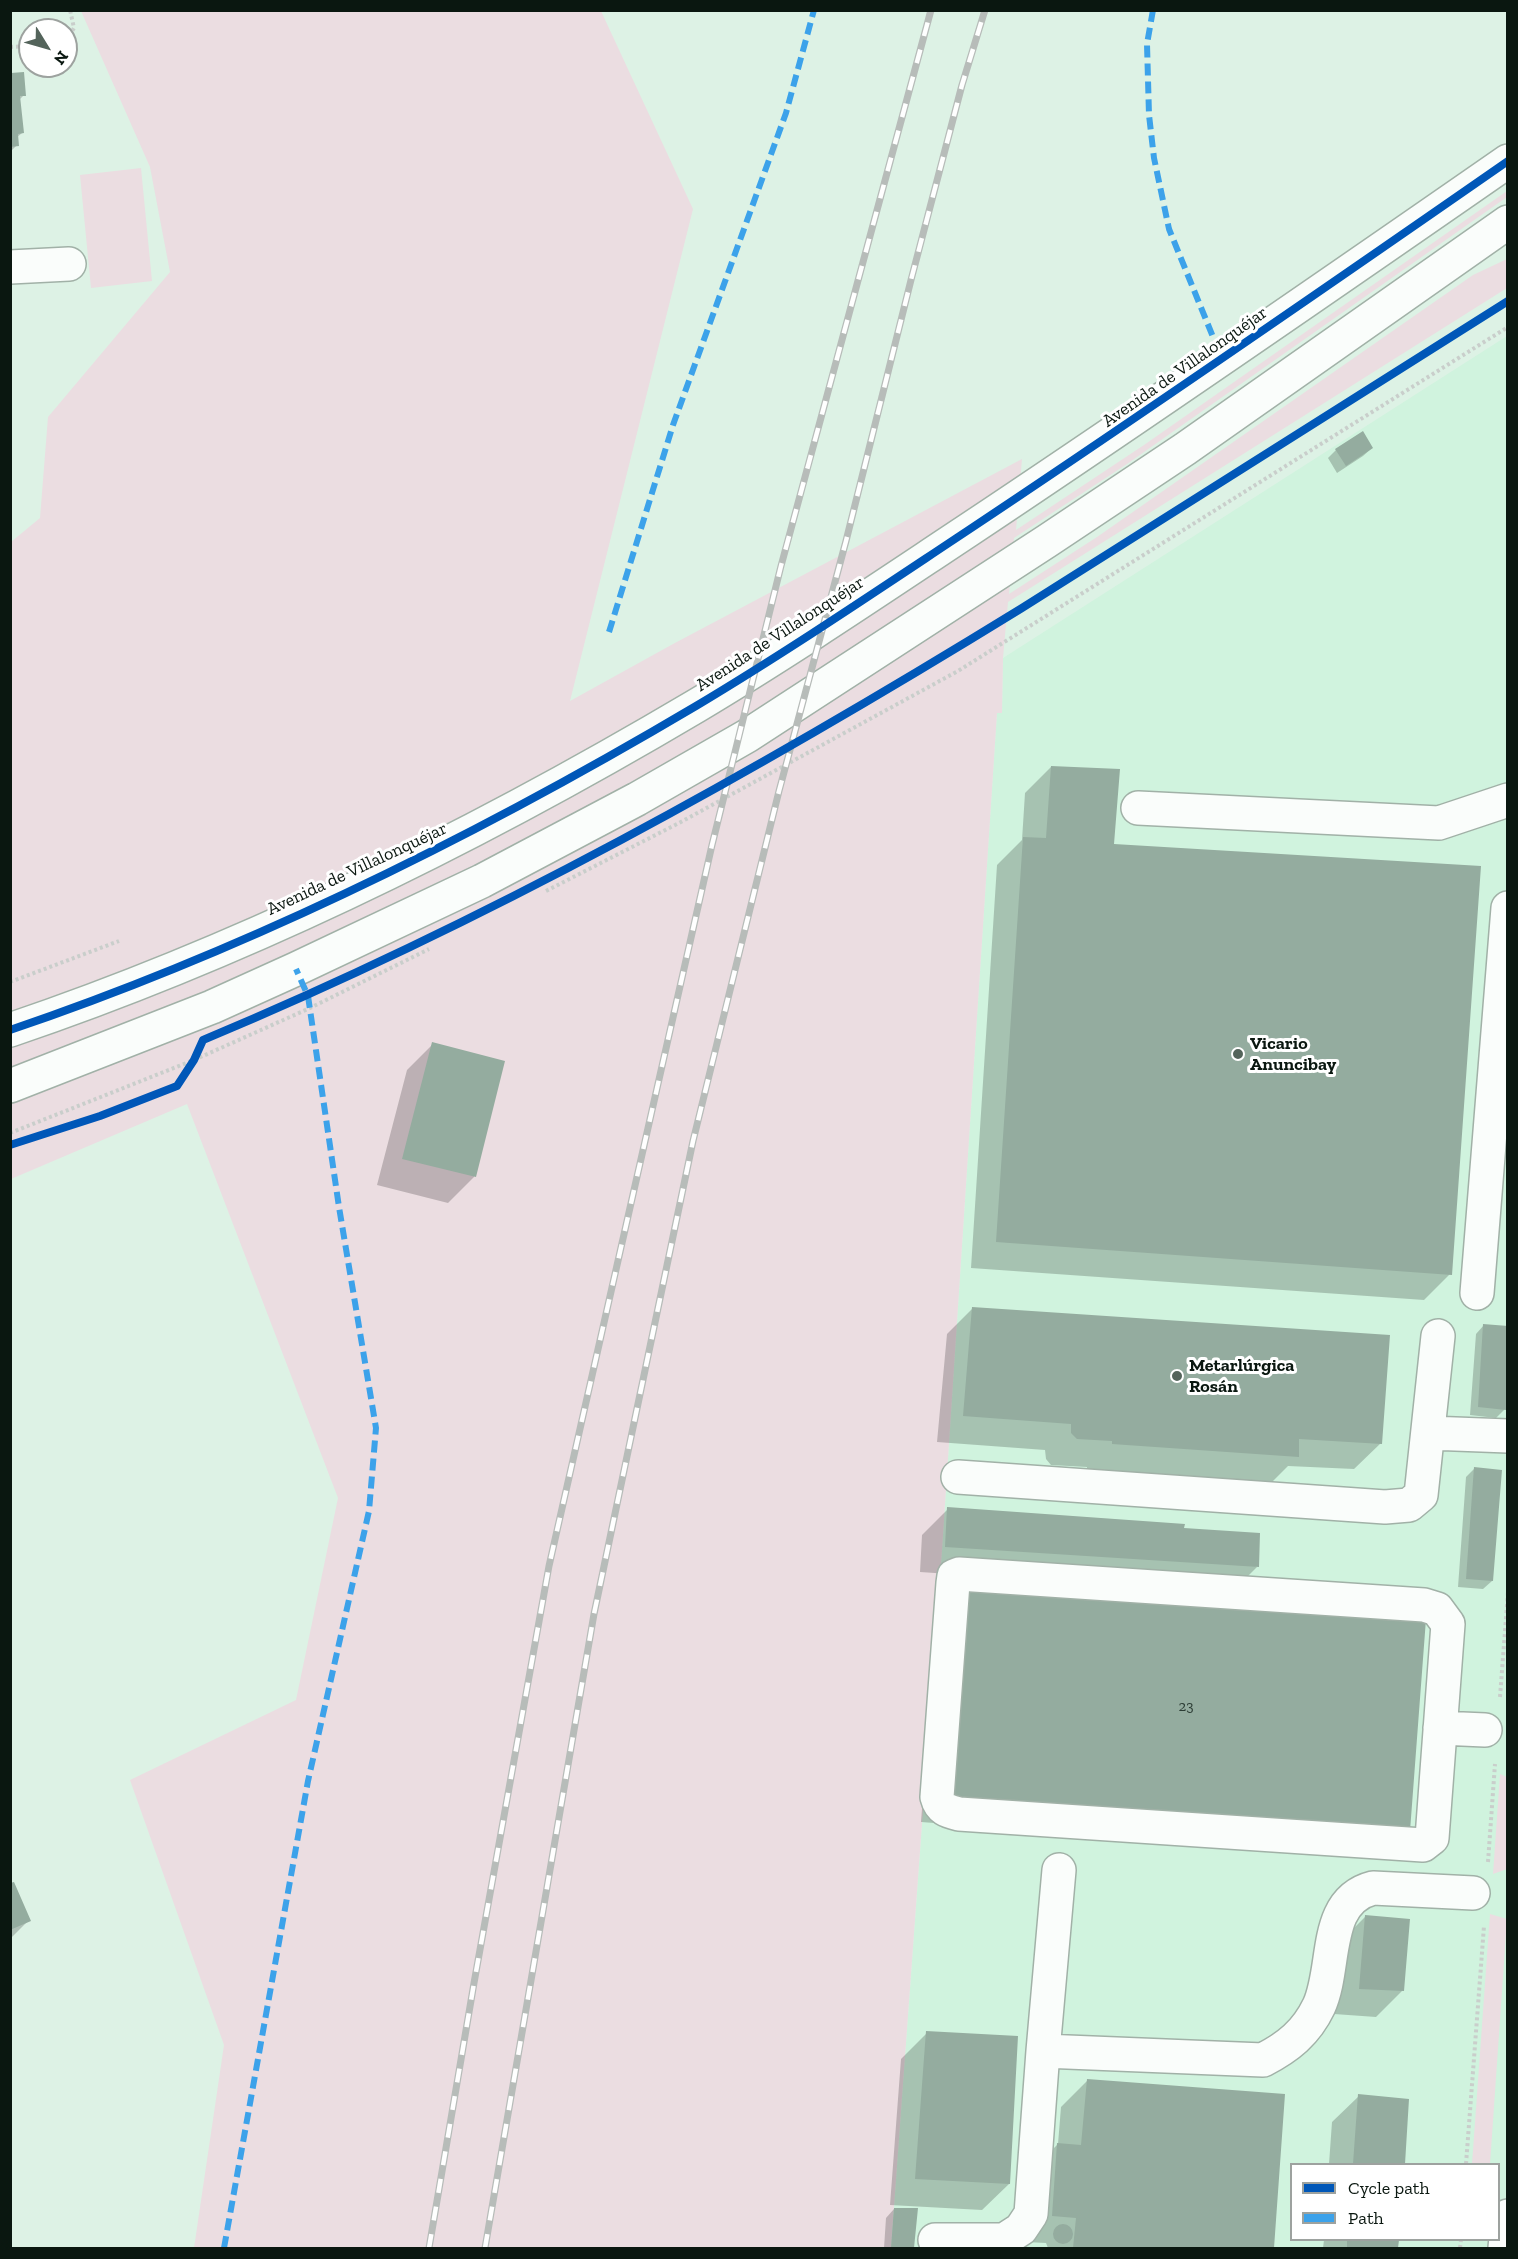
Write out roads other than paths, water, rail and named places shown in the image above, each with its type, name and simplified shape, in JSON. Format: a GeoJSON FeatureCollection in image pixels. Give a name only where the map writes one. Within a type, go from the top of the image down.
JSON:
{"type":"FeatureCollection","features":[{"type":"Feature","properties":{"kind":"street","name":"Avenida de Villalonquéjar"},"geometry":{"type":"LineString","coordinates":[[10,1030],[54,1015],[204,955],[350,890],[468,832],[597,764],[700,704],[1107,438],[1508,161]]}},
{"type":"Feature","properties":{"kind":"street"},"geometry":{"type":"LineString","coordinates":[[10,1086],[212,1007],[357,942],[482,881],[647,794],[756,729],[1185,449],[1508,222]]}},
{"type":"Feature","properties":{"kind":"street"},"geometry":{"type":"LineString","coordinates":[[1457,257],[1508,248]]}},
{"type":"Feature","properties":{"kind":"street"},"geometry":{"type":"LineString","coordinates":[[10,267],[69,264]]}},
{"type":"Feature","properties":{"kind":"street"},"geometry":{"type":"LineString","coordinates":[[1138,808],[1439,824],[1508,800]]}},
{"type":"Feature","properties":{"kind":"street"},"geometry":{"type":"LineString","coordinates":[[1477,1293],[1493,1257],[1508,908]]}},
{"type":"Feature","properties":{"kind":"street"},"geometry":{"type":"LineString","coordinates":[[958,1477],[1384,1507],[1408,1505],[1421,1496],[1438,1336]]}},
{"type":"Feature","properties":{"kind":"street"},"geometry":{"type":"LineString","coordinates":[[1429,1433],[1508,1436]]}},
{"type":"Feature","properties":{"kind":"street"},"geometry":{"type":"LineString","coordinates":[[959,1574],[1424,1605],[1437,1609],[1448,1624],[1440,1728],[1432,1838],[1423,1845],[959,1814],[945,1810],[939,1805],[937,1797],[954,1576],[959,1574]]}},
{"type":"Feature","properties":{"kind":"street"},"geometry":{"type":"LineString","coordinates":[[1440,1728],[1485,1730]]}},
{"type":"Feature","properties":{"kind":"street"},"geometry":{"type":"LineString","coordinates":[[935,2240],[1004,2241],[1021,2229],[1031,2214],[1059,1870]]}},
{"type":"Feature","properties":{"kind":"street"},"geometry":{"type":"LineString","coordinates":[[1043,2051],[1263,2060],[1287,2048],[1310,2022],[1320,2004],[1341,1912],[1351,1898],[1361,1891],[1373,1888],[1473,1893]]}},
{"type":"Feature","properties":{"kind":"street"},"geometry":{"type":"LineString","coordinates":[[1505,2248],[1508,2216]]}},
{"type":"Feature","properties":{"kind":"railway"},"geometry":{"type":"LineString","coordinates":[[429,2248],[549,1566],[712,845],[781,566],[931,10]]}},
{"type":"Feature","properties":{"kind":"railway"},"geometry":{"type":"LineString","coordinates":[[485,2248],[594,1614],[693,1141],[779,791],[846,541],[962,85],[985,10]]}},
{"type":"Feature","properties":{"kind":"place","name":"Vicario Anuncibay"},"geometry":{"type":"Point","coordinates":[1238,1054]}},
{"type":"Feature","properties":{"kind":"place","name":"Metarlúrgica Rosán"},"geometry":{"type":"Point","coordinates":[1177,1376]}}]}
